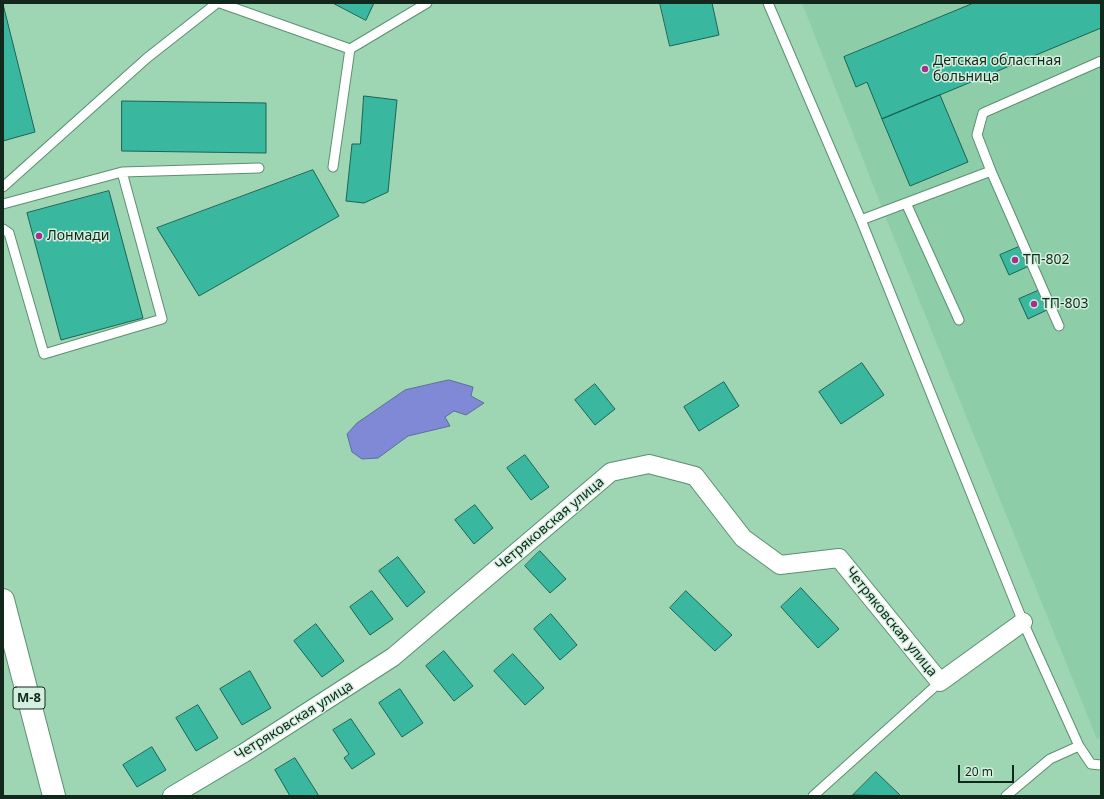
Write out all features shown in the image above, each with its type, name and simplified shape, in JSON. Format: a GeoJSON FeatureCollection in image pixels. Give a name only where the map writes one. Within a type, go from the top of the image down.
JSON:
{"type":"FeatureCollection","features":[{"type":"Feature","properties":{"kind":"main road","name":"М-8"},"geometry":{"type":"LineString","coordinates":[[3,600],[54,796]]}},
{"type":"Feature","properties":{"kind":"street","name":"Четряковская улица"},"geometry":{"type":"LineString","coordinates":[[172,796],[393,657],[611,472],[649,464],[694,476],[743,538],[780,565],[839,558],[940,682],[1023,622]]}},
{"type":"Feature","properties":{"kind":"lane"},"geometry":{"type":"LineString","coordinates":[[3,187],[147,58],[218,3],[350,49],[428,3]]}},
{"type":"Feature","properties":{"kind":"lane"},"geometry":{"type":"LineString","coordinates":[[768,3],[860,220],[1023,622],[1079,746],[1091,764],[1101,766]]}},
{"type":"Feature","properties":{"kind":"lane"},"geometry":{"type":"LineString","coordinates":[[333,167],[350,49]]}},
{"type":"Feature","properties":{"kind":"lane"},"geometry":{"type":"LineString","coordinates":[[1060,326],[977,135],[982,113],[1101,62]]}},
{"type":"Feature","properties":{"kind":"lane"},"geometry":{"type":"LineString","coordinates":[[3,204],[122,172],[259,168]]}},
{"type":"Feature","properties":{"kind":"lane"},"geometry":{"type":"LineString","coordinates":[[860,220],[906,204],[991,170]]}},
{"type":"Feature","properties":{"kind":"lane"},"geometry":{"type":"LineString","coordinates":[[3,229],[9,233],[44,354],[162,319],[122,172]]}},
{"type":"Feature","properties":{"kind":"lane"},"geometry":{"type":"LineString","coordinates":[[906,204],[959,320]]}},
{"type":"Feature","properties":{"kind":"lane"},"geometry":{"type":"LineString","coordinates":[[813,796],[940,682]]}},
{"type":"Feature","properties":{"kind":"lane"},"geometry":{"type":"LineString","coordinates":[[1006,796],[1050,758],[1079,746]]}},
{"type":"Feature","properties":{"kind":"shaded area"},"geometry":{"type":"Polygon","coordinates":[[[802,3],[1101,3],[1101,737],[1097,739],[888,223],[802,3]]]}},
{"type":"Feature","properties":{"kind":"water"},"geometry":{"type":"Polygon","coordinates":[[[449,380],[473,387],[471,396],[484,403],[466,415],[454,411],[445,417],[450,426],[408,436],[378,458],[362,459],[352,452],[347,434],[357,423],[405,390],[449,380]]]}},
{"type":"Feature","properties":{"kind":"building"},"geometry":{"type":"Polygon","coordinates":[[[333,3],[374,3],[366,20],[333,3]]]}},
{"type":"Feature","properties":{"kind":"building"},"geometry":{"type":"Polygon","coordinates":[[[660,3],[712,3],[719,35],[670,46],[660,3]]]}},
{"type":"Feature","properties":{"kind":"building","name":"Детская областная больница"},"geometry":{"type":"Polygon","coordinates":[[[974,3],[1101,3],[1101,28],[882,119],[867,82],[856,87],[844,57],[974,3]]]}},
{"type":"Feature","properties":{"kind":"building"},"geometry":{"type":"Polygon","coordinates":[[[3,4],[35,132],[3,141],[3,4]]]}},
{"type":"Feature","properties":{"kind":"building"},"geometry":{"type":"Polygon","coordinates":[[[940,95],[968,162],[910,186],[882,119],[940,95]]]}},
{"type":"Feature","properties":{"kind":"building"},"geometry":{"type":"Polygon","coordinates":[[[364,96],[397,100],[388,192],[364,203],[346,201],[352,144],[360,144],[364,96]]]}},
{"type":"Feature","properties":{"kind":"building"},"geometry":{"type":"Polygon","coordinates":[[[122,101],[266,103],[266,153],[122,151],[122,101]]]}},
{"type":"Feature","properties":{"kind":"building"},"geometry":{"type":"Polygon","coordinates":[[[313,170],[339,216],[199,296],[157,228],[313,170]]]}},
{"type":"Feature","properties":{"kind":"building"},"geometry":{"type":"Polygon","coordinates":[[[109,191],[143,318],[61,340],[27,213],[109,191]]]}},
{"type":"Feature","properties":{"kind":"building","name":"ТП-802"},"geometry":{"type":"Polygon","coordinates":[[[1021,246],[1029,266],[1009,275],[1000,255],[1021,246]]]}},
{"type":"Feature","properties":{"kind":"building","name":"ТП-803"},"geometry":{"type":"Polygon","coordinates":[[[1040,290],[1049,309],[1028,319],[1019,299],[1040,290]]]}},
{"type":"Feature","properties":{"kind":"building"},"geometry":{"type":"Polygon","coordinates":[[[862,363],[884,395],[841,424],[819,392],[862,363]]]}},
{"type":"Feature","properties":{"kind":"building"},"geometry":{"type":"Polygon","coordinates":[[[724,382],[739,406],[699,431],[684,407],[724,382]]]}},
{"type":"Feature","properties":{"kind":"building"},"geometry":{"type":"Polygon","coordinates":[[[595,384],[615,409],[595,425],[575,400],[595,384]]]}},
{"type":"Feature","properties":{"kind":"building"},"geometry":{"type":"Polygon","coordinates":[[[525,455],[549,487],[531,500],[507,468],[525,455]]]}},
{"type":"Feature","properties":{"kind":"building"},"geometry":{"type":"Polygon","coordinates":[[[475,505],[493,528],[474,544],[455,520],[475,505]]]}},
{"type":"Feature","properties":{"kind":"building"},"geometry":{"type":"Polygon","coordinates":[[[540,551],[566,579],[550,593],[525,566],[540,551]]]}},
{"type":"Feature","properties":{"kind":"building"},"geometry":{"type":"Polygon","coordinates":[[[398,557],[425,592],[407,607],[379,571],[398,557]]]}},
{"type":"Feature","properties":{"kind":"building"},"geometry":{"type":"Polygon","coordinates":[[[801,588],[839,629],[818,648],[781,607],[801,588]]]}},
{"type":"Feature","properties":{"kind":"building"},"geometry":{"type":"Polygon","coordinates":[[[372,591],[393,619],[370,635],[350,607],[372,591]]]}},
{"type":"Feature","properties":{"kind":"building"},"geometry":{"type":"Polygon","coordinates":[[[686,591],[732,635],[715,651],[670,608],[686,591]]]}},
{"type":"Feature","properties":{"kind":"building"},"geometry":{"type":"Polygon","coordinates":[[[551,614],[577,645],[560,660],[534,629],[551,614]]]}},
{"type":"Feature","properties":{"kind":"building"},"geometry":{"type":"Polygon","coordinates":[[[316,624],[344,661],[322,677],[294,641],[316,624]]]}},
{"type":"Feature","properties":{"kind":"building"},"geometry":{"type":"Polygon","coordinates":[[[444,651],[473,686],[454,701],[426,666],[444,651]]]}},
{"type":"Feature","properties":{"kind":"building"},"geometry":{"type":"Polygon","coordinates":[[[513,654],[544,688],[525,705],[494,671],[513,654]]]}},
{"type":"Feature","properties":{"kind":"building"},"geometry":{"type":"Polygon","coordinates":[[[250,671],[271,708],[242,725],[220,689],[250,671]]]}},
{"type":"Feature","properties":{"kind":"building"},"geometry":{"type":"Polygon","coordinates":[[[400,689],[423,723],[402,737],[379,703],[400,689]]]}},
{"type":"Feature","properties":{"kind":"building"},"geometry":{"type":"Polygon","coordinates":[[[198,705],[218,738],[196,751],[176,718],[198,705]]]}},
{"type":"Feature","properties":{"kind":"building"},"geometry":{"type":"Polygon","coordinates":[[[351,719],[375,754],[352,769],[344,758],[349,754],[333,730],[351,719]]]}},
{"type":"Feature","properties":{"kind":"building"},"geometry":{"type":"Polygon","coordinates":[[[152,747],[166,770],[137,787],[123,765],[152,747]]]}},
{"type":"Feature","properties":{"kind":"building"},"geometry":{"type":"Polygon","coordinates":[[[295,758],[319,796],[290,796],[275,770],[295,758]]]}},
{"type":"Feature","properties":{"kind":"building"},"geometry":{"type":"Polygon","coordinates":[[[876,772],[901,796],[853,795],[876,772]]]}},
{"type":"Feature","properties":{"kind":"place","name":"Детская областная больница"},"geometry":{"type":"Point","coordinates":[925,69]}},
{"type":"Feature","properties":{"kind":"place","name":"Лонмади"},"geometry":{"type":"Point","coordinates":[39,236]}},
{"type":"Feature","properties":{"kind":"place","name":"ТП-802"},"geometry":{"type":"Point","coordinates":[1015,260]}},
{"type":"Feature","properties":{"kind":"place","name":"ТП-803"},"geometry":{"type":"Point","coordinates":[1034,304]}}]}
